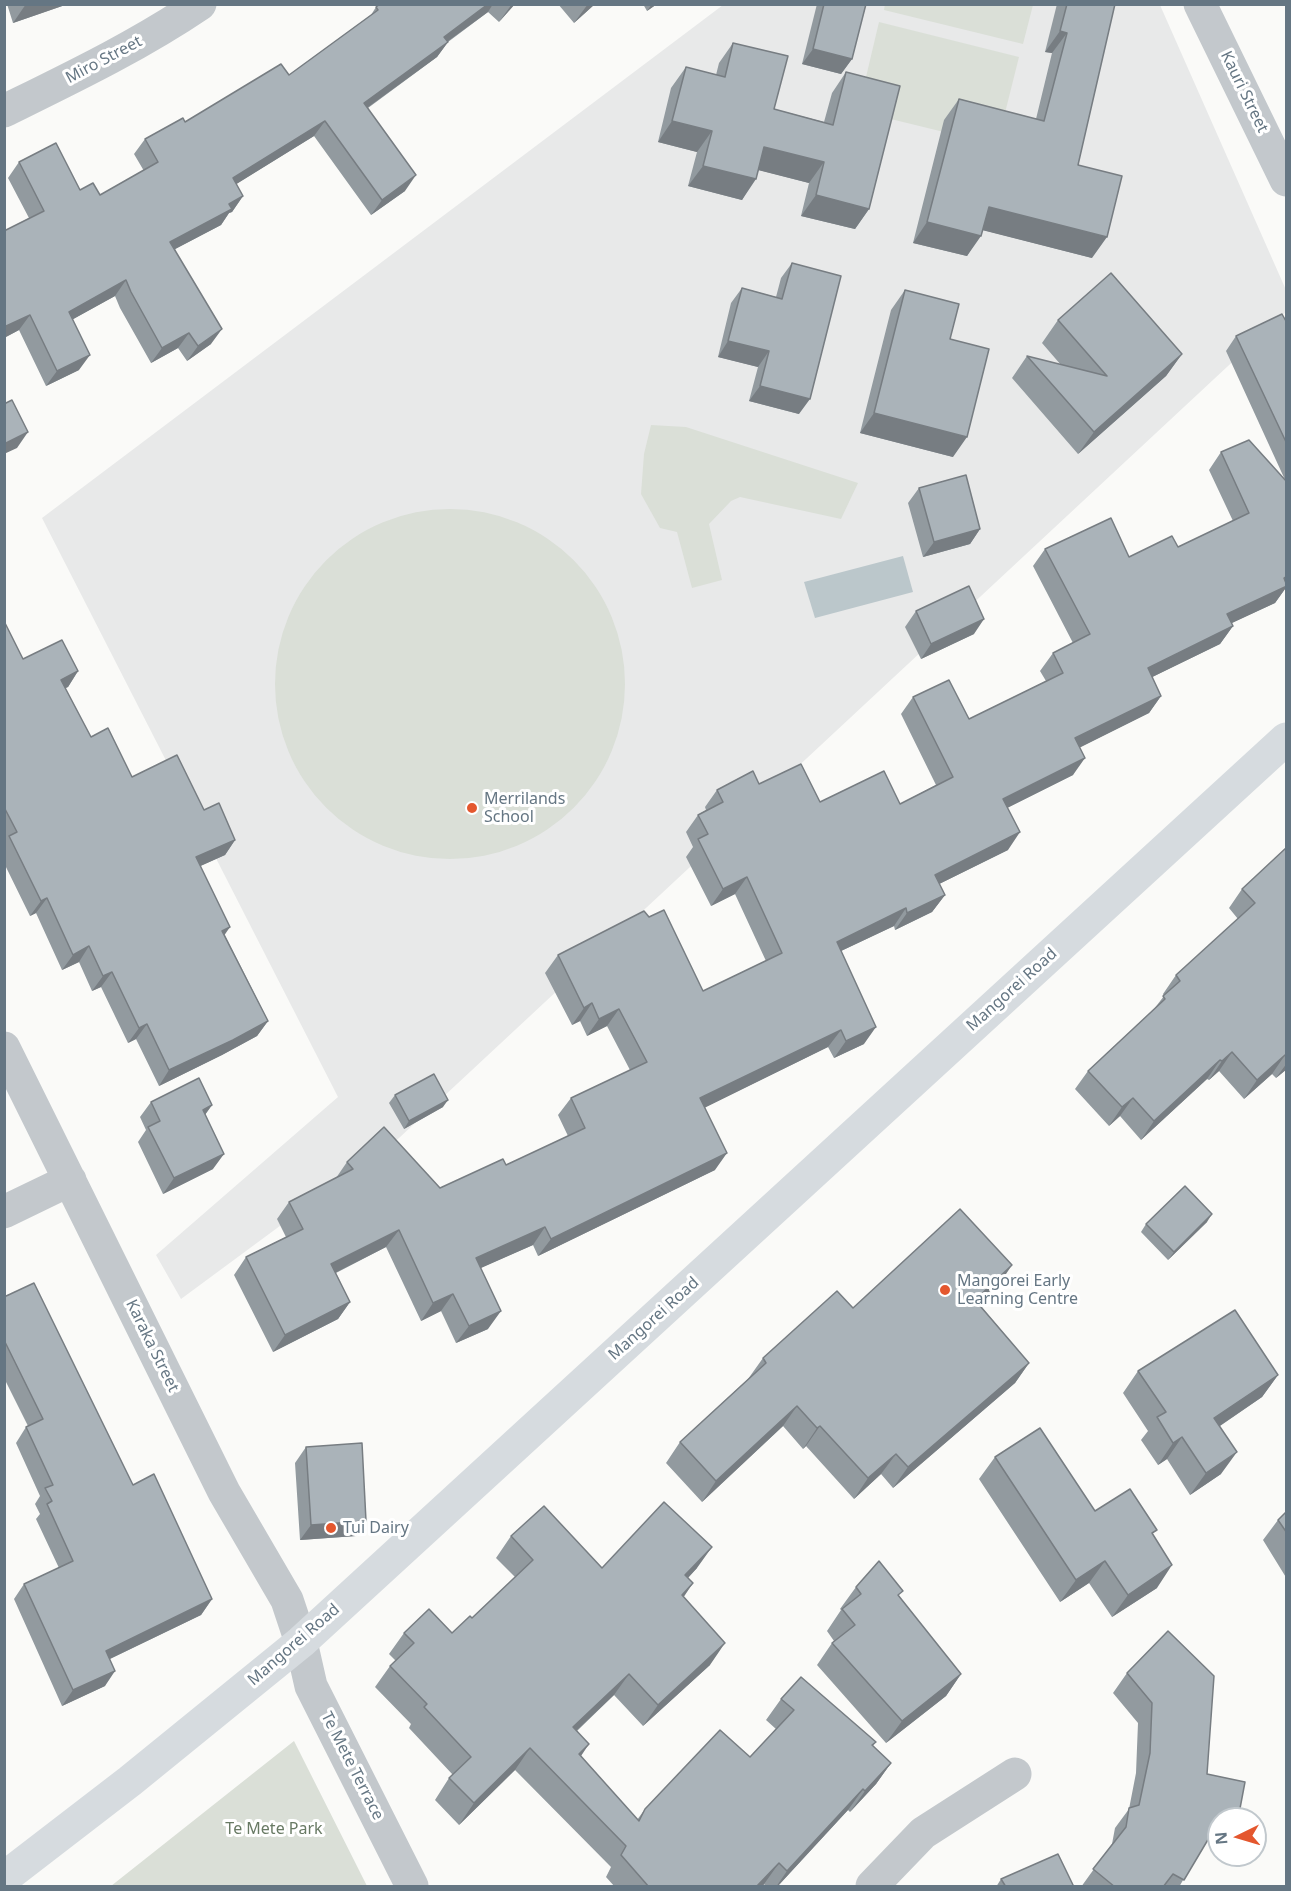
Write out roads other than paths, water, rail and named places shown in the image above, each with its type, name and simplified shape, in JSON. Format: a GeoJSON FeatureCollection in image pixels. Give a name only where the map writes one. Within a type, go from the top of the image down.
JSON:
{"type":"FeatureCollection","features":[{"type":"Feature","properties":{"kind":"main road","name":"Mangorei Road"},"geometry":{"type":"LineString","coordinates":[[4,1878],[130,1781],[301,1642],[1287,739]]}},
{"type":"Feature","properties":{"kind":"street","name":"Miro Street"},"geometry":{"type":"LineString","coordinates":[[4,111],[108,59],[169,25],[200,4]]}},
{"type":"Feature","properties":{"kind":"street","name":"Kauri Street"},"geometry":{"type":"LineString","coordinates":[[1209,8],[1287,180]]}},
{"type":"Feature","properties":{"kind":"street","name":"Karaka Street"},"geometry":{"type":"LineString","coordinates":[[4,1048],[224,1492],[287,1600],[301,1642]]}},
{"type":"Feature","properties":{"kind":"street"},"geometry":{"type":"LineString","coordinates":[[4,1212],[70,1180]]}},
{"type":"Feature","properties":{"kind":"street","name":"Te Mete Terrace"},"geometry":{"type":"LineString","coordinates":[[301,1642],[311,1686],[412,1887]]}},
{"type":"Feature","properties":{"kind":"street"},"geometry":{"type":"LineString","coordinates":[[872,1887],[923,1833],[1015,1774]]}},
{"type":"Feature","properties":{"kind":"place","name":"Merrilands School"},"geometry":{"type":"Point","coordinates":[472,808]}},
{"type":"Feature","properties":{"kind":"place","name":"Mangorei Early Learning Centre"},"geometry":{"type":"Point","coordinates":[945,1290]}},
{"type":"Feature","properties":{"kind":"place","name":"Tui Dairy"},"geometry":{"type":"Point","coordinates":[331,1528]}},
{"type":"Feature","properties":{"kind":"park label","name":"Te Mete Park"},"geometry":{"type":"Point","coordinates":[274,1829]}}]}
